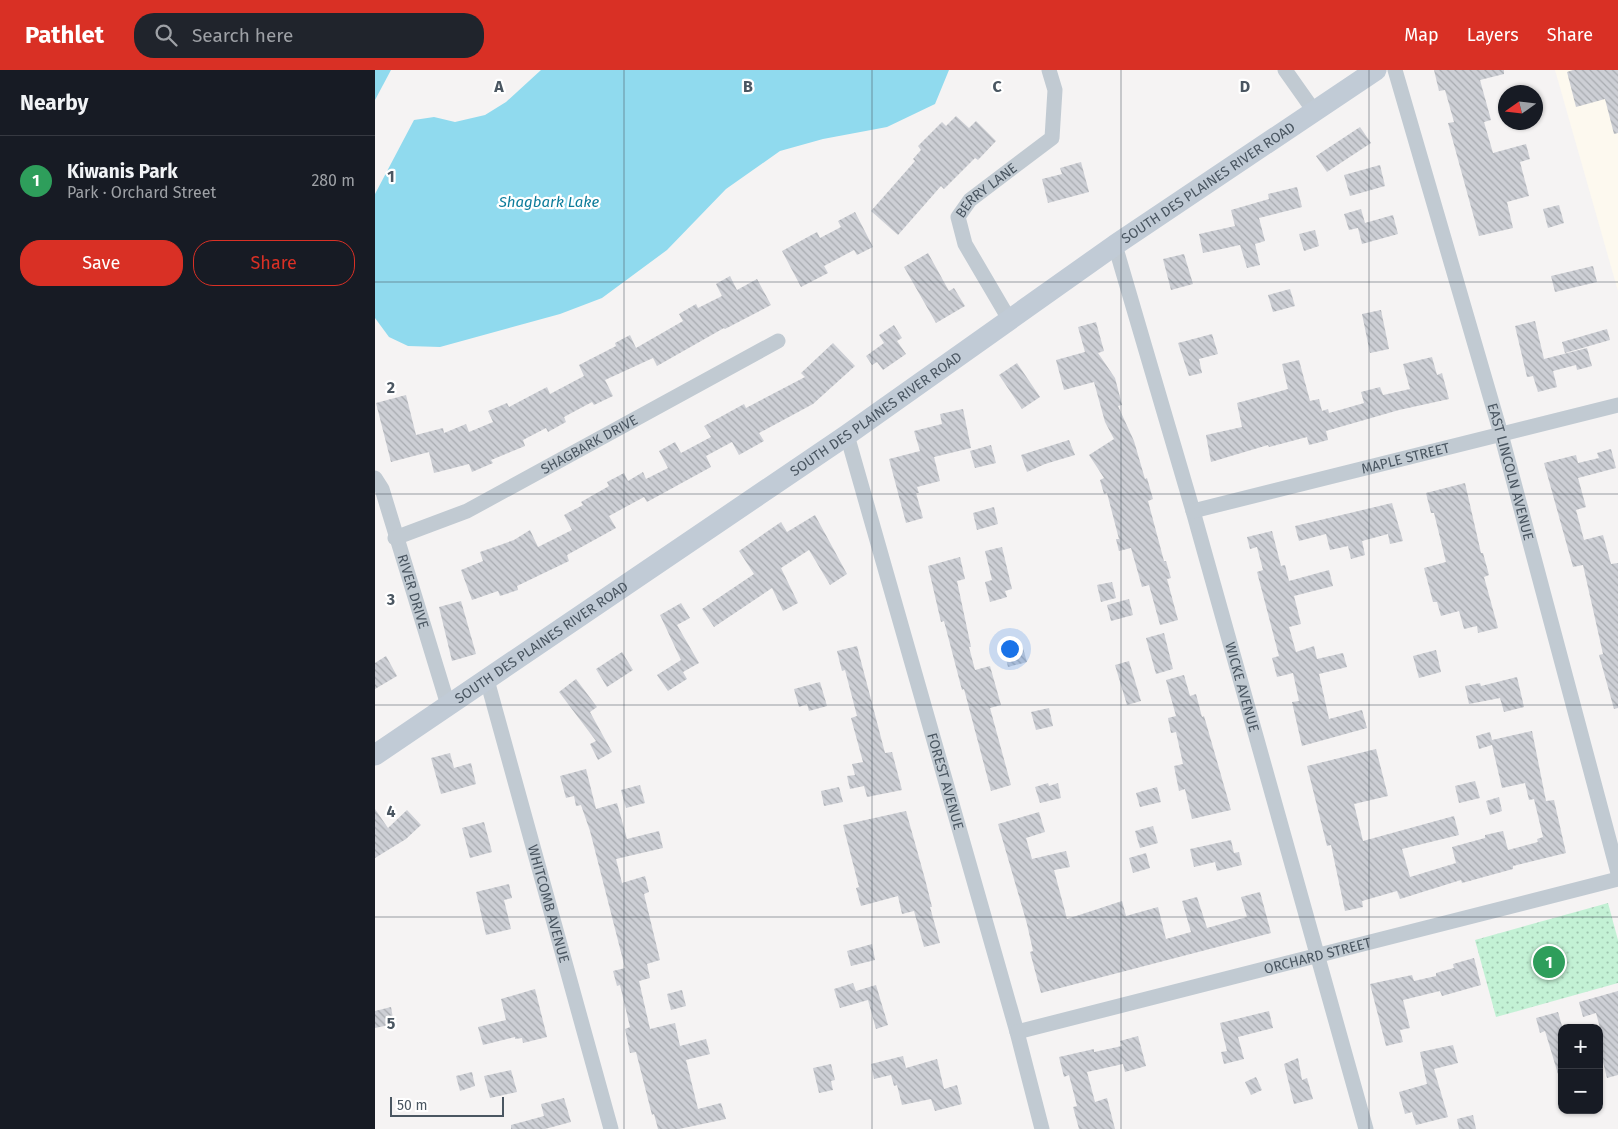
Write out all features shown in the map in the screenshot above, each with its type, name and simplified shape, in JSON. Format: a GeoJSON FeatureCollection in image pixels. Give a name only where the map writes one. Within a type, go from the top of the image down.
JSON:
{"type":"FeatureCollection","features":[{"type":"Feature","properties":{"kind":"main road","name":"SOUTH DES PLAINES RIVER ROAD"},"geometry":{"type":"LineString","coordinates":[[375,755],[847,435],[1115,245],[1376,70]]}},
{"type":"Feature","properties":{"kind":"street","name":"BERRY LANE"},"geometry":{"type":"LineString","coordinates":[[1009,319],[965,244],[958,217],[970,200],[1052,138],[1055,90],[1049,70]]}},
{"type":"Feature","properties":{"kind":"street"},"geometry":{"type":"LineString","coordinates":[[1285,70],[1314,111]]}},
{"type":"Feature","properties":{"kind":"street","name":"EAST LINCOLN AVENUE"},"geometry":{"type":"LineString","coordinates":[[1395,70],[1501,434],[1618,873]]}},
{"type":"Feature","properties":{"kind":"street","name":"WICKE AVENUE"},"geometry":{"type":"LineString","coordinates":[[1115,245],[1193,511],[1366,1129]]}},
{"type":"Feature","properties":{"kind":"street","name":"SHAGBARK DRIVE"},"geometry":{"type":"LineString","coordinates":[[395,538],[467,511],[778,340]]}},
{"type":"Feature","properties":{"kind":"street","name":"MAPLE STREET"},"geometry":{"type":"LineString","coordinates":[[1193,511],[1618,405]]}},
{"type":"Feature","properties":{"kind":"street","name":"FOREST AVENUE"},"geometry":{"type":"LineString","coordinates":[[847,435],[1017,1032],[1042,1129]]}},
{"type":"Feature","properties":{"kind":"street","name":"RIVER DRIVE"},"geometry":{"type":"LineString","coordinates":[[375,478],[382,489],[395,538],[448,705]]}},
{"type":"Feature","properties":{"kind":"street","name":"WHITCOMB AVENUE"},"geometry":{"type":"LineString","coordinates":[[487,680],[611,1129]]}},
{"type":"Feature","properties":{"kind":"street","name":"ORCHARD STREET"},"geometry":{"type":"LineString","coordinates":[[1017,1032],[1318,957],[1618,879]]}},
{"type":"Feature","properties":{"kind":"shaded area"},"geometry":{"type":"Polygon","coordinates":[[[1555,70],[1618,70],[1618,291],[1555,70]]]}},
{"type":"Feature","properties":{"kind":"green space"},"geometry":{"type":"Polygon","coordinates":[[[1608,903],[1618,940],[1618,983],[1496,1017],[1475,940],[1608,903]]]}},
{"type":"Feature","properties":{"kind":"water"},"geometry":{"type":"Polygon","coordinates":[[[375,70],[391,70],[375,100],[375,70]]]}},
{"type":"Feature","properties":{"kind":"water","name":"Shagbark Lake"},"geometry":{"type":"Polygon","coordinates":[[[541,70],[949,70],[935,104],[887,127],[823,139],[780,151],[726,189],[667,250],[602,298],[560,314],[440,347],[408,346],[389,337],[375,318],[375,194],[414,120],[434,117],[455,122],[485,115],[506,102],[541,70]]]}},
{"type":"Feature","properties":{"kind":"building"},"geometry":{"type":"Polygon","coordinates":[[[1434,70],[1504,70],[1504,74],[1480,80],[1491,120],[1484,122],[1493,153],[1526,144],[1530,159],[1520,162],[1529,196],[1507,202],[1513,228],[1479,236],[1448,123],[1454,122],[1445,90],[1439,91],[1434,70]]]}},
{"type":"Feature","properties":{"kind":"building"},"geometry":{"type":"Polygon","coordinates":[[[1573,70],[1618,70],[1618,133],[1614,134],[1605,99],[1576,107],[1567,72],[1573,70]]]}},
{"type":"Feature","properties":{"kind":"building"},"geometry":{"type":"Polygon","coordinates":[[[956,116],[969,128],[976,121],[996,141],[978,160],[975,158],[944,189],[941,186],[898,235],[871,211],[915,161],[913,159],[921,150],[918,146],[942,122],[946,126],[956,116]]]}},
{"type":"Feature","properties":{"kind":"building"},"geometry":{"type":"Polygon","coordinates":[[[1360,127],[1371,143],[1327,172],[1316,156],[1360,127]]]}},
{"type":"Feature","properties":{"kind":"building"},"geometry":{"type":"Polygon","coordinates":[[[1081,162],[1089,192],[1048,203],[1042,179],[1062,174],[1060,168],[1081,162]]]}},
{"type":"Feature","properties":{"kind":"building"},"geometry":{"type":"Polygon","coordinates":[[[1380,165],[1385,186],[1350,196],[1344,175],[1380,165]]]}},
{"type":"Feature","properties":{"kind":"building"},"geometry":{"type":"Polygon","coordinates":[[[1297,187],[1302,207],[1259,218],[1265,241],[1255,244],[1260,265],[1247,268],[1240,245],[1203,253],[1199,234],[1235,226],[1231,210],[1269,199],[1268,194],[1297,187]]]}},
{"type":"Feature","properties":{"kind":"building"},"geometry":{"type":"Polygon","coordinates":[[[1559,205],[1564,223],[1548,228],[1543,209],[1559,205]]]}},
{"type":"Feature","properties":{"kind":"building"},"geometry":{"type":"Polygon","coordinates":[[[1361,209],[1365,223],[1393,215],[1398,234],[1362,244],[1358,228],[1349,230],[1344,214],[1361,209]]]}},
{"type":"Feature","properties":{"kind":"building"},"geometry":{"type":"Polygon","coordinates":[[[855,212],[873,247],[857,255],[854,250],[824,266],[828,273],[801,287],[782,251],[817,232],[820,238],[841,227],[838,221],[855,212]]]}},
{"type":"Feature","properties":{"kind":"building"},"geometry":{"type":"Polygon","coordinates":[[[1315,230],[1319,246],[1304,251],[1299,234],[1315,230]]]}},
{"type":"Feature","properties":{"kind":"building"},"geometry":{"type":"Polygon","coordinates":[[[928,253],[949,291],[954,288],[965,306],[936,323],[904,267],[928,253]]]}},
{"type":"Feature","properties":{"kind":"building"},"geometry":{"type":"Polygon","coordinates":[[[1184,254],[1193,284],[1171,290],[1163,259],[1184,254]]]}},
{"type":"Feature","properties":{"kind":"building"},"geometry":{"type":"Polygon","coordinates":[[[1593,266],[1597,282],[1555,292],[1551,276],[1593,266]]]}},
{"type":"Feature","properties":{"kind":"building"},"geometry":{"type":"Polygon","coordinates":[[[730,276],[737,290],[757,279],[771,305],[724,328],[657,366],[653,358],[605,380],[613,396],[594,405],[592,402],[564,417],[566,422],[548,432],[546,428],[523,440],[525,446],[491,460],[493,463],[472,472],[469,464],[434,473],[429,452],[391,462],[376,403],[406,395],[416,435],[443,428],[444,433],[466,424],[469,432],[493,422],[488,411],[507,403],[509,407],[547,387],[550,394],[584,376],[579,365],[616,346],[615,343],[630,335],[636,348],[683,321],[679,314],[696,304],[698,308],[722,296],[716,284],[730,276]]]}},
{"type":"Feature","properties":{"kind":"building"},"geometry":{"type":"Polygon","coordinates":[[[1290,289],[1295,306],[1273,312],[1268,295],[1290,289]]]}},
{"type":"Feature","properties":{"kind":"building"},"geometry":{"type":"Polygon","coordinates":[[[1381,310],[1389,349],[1370,353],[1362,314],[1381,310]]]}},
{"type":"Feature","properties":{"kind":"building"},"geometry":{"type":"Polygon","coordinates":[[[1535,321],[1544,359],[1587,348],[1592,366],[1577,370],[1576,365],[1553,371],[1557,387],[1538,392],[1533,376],[1527,377],[1515,326],[1535,321]]]}},
{"type":"Feature","properties":{"kind":"building"},"geometry":{"type":"Polygon","coordinates":[[[1096,322],[1104,351],[1098,353],[1115,378],[1122,405],[1118,406],[1134,441],[1145,479],[1147,478],[1153,499],[1148,501],[1164,561],[1166,561],[1171,578],[1167,579],[1178,620],[1160,625],[1149,585],[1142,587],[1131,548],[1119,551],[1116,539],[1119,539],[1107,493],[1104,494],[1100,480],[1104,478],[1089,455],[1114,439],[1105,422],[1094,382],[1064,390],[1056,360],[1085,352],[1078,327],[1096,322]]]}},
{"type":"Feature","properties":{"kind":"building"},"geometry":{"type":"Polygon","coordinates":[[[894,325],[902,338],[897,341],[906,354],[883,370],[877,362],[872,365],[866,356],[884,343],[879,335],[894,325]]]}},
{"type":"Feature","properties":{"kind":"building"},"geometry":{"type":"Polygon","coordinates":[[[1607,329],[1610,340],[1565,353],[1562,342],[1607,329]]]}},
{"type":"Feature","properties":{"kind":"building"},"geometry":{"type":"Polygon","coordinates":[[[1212,334],[1218,354],[1199,359],[1202,373],[1189,376],[1178,343],[1212,334]]]}},
{"type":"Feature","properties":{"kind":"building"},"geometry":{"type":"Polygon","coordinates":[[[833,343],[855,366],[813,404],[759,433],[764,441],[739,455],[732,442],[706,456],[711,467],[647,502],[644,497],[609,516],[616,528],[567,555],[569,561],[517,586],[518,590],[500,596],[498,591],[472,600],[461,570],[483,561],[480,552],[514,540],[530,530],[538,547],[572,530],[564,515],[583,505],[581,502],[609,486],[607,482],[624,473],[628,481],[643,472],[646,479],[668,468],[659,451],[675,442],[681,453],[711,437],[704,426],[744,404],[746,408],[805,377],[801,373],[833,343]]]}},
{"type":"Feature","properties":{"kind":"building"},"geometry":{"type":"Polygon","coordinates":[[[1432,357],[1437,375],[1442,373],[1449,399],[1399,410],[1326,431],[1328,440],[1309,445],[1307,437],[1269,447],[1268,445],[1211,462],[1206,435],[1242,427],[1237,403],[1288,389],[1282,364],[1299,360],[1310,401],[1319,399],[1322,411],[1328,409],[1329,413],[1364,403],[1361,392],[1380,387],[1383,395],[1410,389],[1403,364],[1432,357]]]}},
{"type":"Feature","properties":{"kind":"building"},"geometry":{"type":"Polygon","coordinates":[[[1017,363],[1040,397],[1022,409],[999,375],[1017,363]]]}},
{"type":"Feature","properties":{"kind":"building"},"geometry":{"type":"Polygon","coordinates":[[[963,409],[971,448],[934,457],[940,481],[917,487],[919,493],[916,493],[923,518],[906,523],[889,459],[920,451],[914,431],[942,424],[940,414],[963,409]]]}},
{"type":"Feature","properties":{"kind":"building"},"geometry":{"type":"Polygon","coordinates":[[[1069,440],[1075,455],[1045,464],[1027,472],[1021,455],[1069,440]]]}},
{"type":"Feature","properties":{"kind":"building"},"geometry":{"type":"Polygon","coordinates":[[[991,445],[996,463],[975,468],[970,451],[991,445]]]}},
{"type":"Feature","properties":{"kind":"building"},"geometry":{"type":"Polygon","coordinates":[[[1611,449],[1616,468],[1578,478],[1586,507],[1576,510],[1584,540],[1603,535],[1611,564],[1618,563],[1618,708],[1614,709],[1599,655],[1603,654],[1583,565],[1573,567],[1544,463],[1576,455],[1578,463],[1599,458],[1597,453],[1611,449]]]}},
{"type":"Feature","properties":{"kind":"building"},"geometry":{"type":"Polygon","coordinates":[[[1465,483],[1481,553],[1483,553],[1489,575],[1484,577],[1498,628],[1478,633],[1477,626],[1464,629],[1459,611],[1441,616],[1437,602],[1433,602],[1424,568],[1446,562],[1434,513],[1431,513],[1426,493],[1465,483]]]}},
{"type":"Feature","properties":{"kind":"building"},"geometry":{"type":"Polygon","coordinates":[[[1392,503],[1403,541],[1390,544],[1388,534],[1362,541],[1365,555],[1351,559],[1348,546],[1330,550],[1326,534],[1299,541],[1295,526],[1392,503]]]}},
{"type":"Feature","properties":{"kind":"building"},"geometry":{"type":"Polygon","coordinates":[[[994,507],[998,524],[977,530],[973,513],[994,507]]]}},
{"type":"Feature","properties":{"kind":"building"},"geometry":{"type":"Polygon","coordinates":[[[815,515],[847,574],[830,585],[809,550],[781,568],[798,603],[783,611],[772,588],[714,627],[702,609],[754,574],[739,551],[781,522],[787,532],[815,515]]]}},
{"type":"Feature","properties":{"kind":"building"},"geometry":{"type":"Polygon","coordinates":[[[1272,531],[1281,566],[1285,565],[1289,581],[1329,570],[1333,586],[1294,596],[1301,624],[1289,627],[1296,652],[1314,646],[1317,659],[1343,653],[1347,667],[1319,674],[1329,719],[1362,710],[1367,728],[1302,746],[1292,702],[1299,701],[1293,673],[1277,677],[1272,658],[1279,656],[1257,572],[1263,570],[1257,547],[1250,549],[1247,537],[1272,531]]]}},
{"type":"Feature","properties":{"kind":"building"},"geometry":{"type":"Polygon","coordinates":[[[1002,547],[1012,589],[1005,591],[1007,597],[990,602],[985,582],[992,580],[985,551],[1002,547]]]}},
{"type":"Feature","properties":{"kind":"building"},"geometry":{"type":"Polygon","coordinates":[[[960,557],[965,579],[957,581],[975,670],[990,666],[1001,705],[990,708],[1011,785],[991,791],[944,621],[941,622],[928,566],[960,557]]]}},
{"type":"Feature","properties":{"kind":"building"},"geometry":{"type":"Polygon","coordinates":[[[1112,582],[1116,598],[1101,602],[1097,585],[1112,582]]]}},
{"type":"Feature","properties":{"kind":"building"},"geometry":{"type":"Polygon","coordinates":[[[1129,599],[1133,615],[1111,621],[1107,605],[1129,599]]]}},
{"type":"Feature","properties":{"kind":"building"},"geometry":{"type":"Polygon","coordinates":[[[461,601],[476,654],[452,661],[439,607],[461,601]]]}},
{"type":"Feature","properties":{"kind":"building"},"geometry":{"type":"Polygon","coordinates":[[[681,603],[690,618],[677,625],[699,663],[683,672],[687,679],[668,691],[657,675],[681,660],[660,615],[681,603]]]}},
{"type":"Feature","properties":{"kind":"building"},"geometry":{"type":"Polygon","coordinates":[[[1164,633],[1173,669],[1156,674],[1146,638],[1164,633]]]}},
{"type":"Feature","properties":{"kind":"building"},"geometry":{"type":"Polygon","coordinates":[[[1022,645],[1027,662],[1008,667],[1004,650],[1022,645]]]}},
{"type":"Feature","properties":{"kind":"building"},"geometry":{"type":"Polygon","coordinates":[[[857,646],[885,753],[892,752],[902,790],[867,797],[864,786],[850,789],[847,776],[855,775],[852,764],[863,762],[851,718],[857,716],[845,670],[842,671],[837,651],[857,646]]]}},
{"type":"Feature","properties":{"kind":"building"},"geometry":{"type":"Polygon","coordinates":[[[1436,650],[1441,672],[1419,678],[1413,656],[1436,650]]]}},
{"type":"Feature","properties":{"kind":"building"},"geometry":{"type":"Polygon","coordinates":[[[622,652],[633,670],[607,687],[596,669],[622,652]]]}},
{"type":"Feature","properties":{"kind":"building"},"geometry":{"type":"Polygon","coordinates":[[[386,656],[397,676],[375,689],[375,663],[386,656]]]}},
{"type":"Feature","properties":{"kind":"building"},"geometry":{"type":"Polygon","coordinates":[[[1129,661],[1141,701],[1127,705],[1115,665],[1129,661]]]}},
{"type":"Feature","properties":{"kind":"building"},"geometry":{"type":"Polygon","coordinates":[[[1184,675],[1190,696],[1196,694],[1202,717],[1204,716],[1231,810],[1192,819],[1185,789],[1179,791],[1174,766],[1183,764],[1176,732],[1171,733],[1168,718],[1176,716],[1166,680],[1184,675]]]}},
{"type":"Feature","properties":{"kind":"building"},"geometry":{"type":"Polygon","coordinates":[[[1517,677],[1524,707],[1504,712],[1500,698],[1469,704],[1465,686],[1480,683],[1481,686],[1517,677]]]}},
{"type":"Feature","properties":{"kind":"building"},"geometry":{"type":"Polygon","coordinates":[[[576,679],[597,707],[590,712],[612,752],[598,760],[590,744],[596,741],[559,692],[576,679]]]}},
{"type":"Feature","properties":{"kind":"building"},"geometry":{"type":"Polygon","coordinates":[[[820,682],[827,706],[809,711],[807,704],[799,707],[794,689],[820,682]]]}},
{"type":"Feature","properties":{"kind":"building"},"geometry":{"type":"Polygon","coordinates":[[[1049,708],[1053,726],[1036,730],[1031,712],[1049,708]]]}},
{"type":"Feature","properties":{"kind":"building"},"geometry":{"type":"Polygon","coordinates":[[[1532,731],[1546,801],[1554,800],[1566,853],[1513,866],[1513,869],[1462,883],[1461,880],[1400,899],[1397,891],[1362,901],[1363,907],[1345,911],[1331,845],[1327,846],[1307,766],[1376,749],[1388,796],[1354,804],[1363,841],[1454,816],[1459,835],[1402,849],[1410,877],[1456,863],[1452,847],[1485,838],[1485,835],[1503,831],[1508,850],[1538,842],[1537,839],[1543,837],[1534,799],[1529,800],[1525,783],[1502,788],[1492,745],[1479,749],[1476,736],[1490,732],[1492,740],[1532,731]]]}},
{"type":"Feature","properties":{"kind":"building"},"geometry":{"type":"Polygon","coordinates":[[[450,753],[454,768],[471,763],[476,784],[441,794],[431,758],[450,753]]]}},
{"type":"Feature","properties":{"kind":"building"},"geometry":{"type":"Polygon","coordinates":[[[586,769],[596,809],[617,803],[627,839],[659,831],[663,848],[616,859],[622,883],[645,876],[649,892],[644,894],[660,960],[647,964],[650,978],[639,981],[650,1029],[675,1023],[680,1046],[706,1039],[710,1054],[686,1060],[698,1109],[721,1103],[726,1119],[679,1129],[658,1129],[654,1114],[652,1115],[636,1052],[630,1053],[625,1029],[630,1027],[620,985],[617,986],[613,971],[625,968],[590,831],[581,805],[576,806],[574,796],[566,798],[560,776],[586,769]]]}},
{"type":"Feature","properties":{"kind":"building"},"geometry":{"type":"Polygon","coordinates":[[[1475,781],[1480,798],[1459,803],[1455,786],[1475,781]]]}},
{"type":"Feature","properties":{"kind":"building"},"geometry":{"type":"Polygon","coordinates":[[[1048,783],[1049,786],[1058,783],[1061,798],[1040,803],[1035,787],[1048,783]]]}},
{"type":"Feature","properties":{"kind":"building"},"geometry":{"type":"Polygon","coordinates":[[[640,785],[645,803],[626,808],[621,790],[640,785]]]}},
{"type":"Feature","properties":{"kind":"building"},"geometry":{"type":"Polygon","coordinates":[[[839,787],[843,802],[824,806],[821,791],[839,787]]]}},
{"type":"Feature","properties":{"kind":"building"},"geometry":{"type":"Polygon","coordinates":[[[1157,787],[1161,802],[1140,807],[1136,793],[1157,787]]]}},
{"type":"Feature","properties":{"kind":"building"},"geometry":{"type":"Polygon","coordinates":[[[1499,797],[1502,811],[1490,815],[1486,801],[1499,797]]]}},
{"type":"Feature","properties":{"kind":"building"},"geometry":{"type":"Polygon","coordinates":[[[375,809],[388,828],[407,810],[421,825],[406,839],[375,858],[375,809]]]}},
{"type":"Feature","properties":{"kind":"building"},"geometry":{"type":"Polygon","coordinates":[[[906,811],[940,943],[924,947],[914,911],[902,914],[898,896],[861,906],[856,888],[859,887],[843,825],[906,811]]]}},
{"type":"Feature","properties":{"kind":"building"},"geometry":{"type":"Polygon","coordinates":[[[1039,812],[1045,832],[1026,838],[1032,859],[1066,851],[1070,867],[1054,870],[1067,919],[1122,901],[1126,916],[1158,907],[1166,939],[1191,932],[1182,901],[1197,897],[1207,928],[1247,917],[1241,897],[1260,892],[1271,933],[1041,993],[1030,952],[1033,951],[1027,924],[998,824],[1039,812]]]}},
{"type":"Feature","properties":{"kind":"building"},"geometry":{"type":"Polygon","coordinates":[[[484,822],[492,852],[470,858],[462,828],[484,822]]]}},
{"type":"Feature","properties":{"kind":"building"},"geometry":{"type":"Polygon","coordinates":[[[1153,826],[1158,843],[1140,848],[1135,831],[1153,826]]]}},
{"type":"Feature","properties":{"kind":"building"},"geometry":{"type":"Polygon","coordinates":[[[1231,840],[1234,853],[1239,852],[1242,865],[1217,871],[1215,862],[1194,867],[1190,849],[1231,840]]]}},
{"type":"Feature","properties":{"kind":"building"},"geometry":{"type":"Polygon","coordinates":[[[1146,853],[1150,868],[1133,873],[1129,858],[1146,853]]]}},
{"type":"Feature","properties":{"kind":"building"},"geometry":{"type":"Polygon","coordinates":[[[509,884],[512,898],[504,900],[511,929],[486,935],[476,892],[509,884]]]}},
{"type":"Feature","properties":{"kind":"building"},"geometry":{"type":"Polygon","coordinates":[[[872,944],[875,960],[851,966],[847,951],[872,944]]]}},
{"type":"Feature","properties":{"kind":"building"},"geometry":{"type":"Polygon","coordinates":[[[1474,958],[1481,985],[1442,996],[1440,991],[1403,1000],[1410,1028],[1400,1030],[1403,1042],[1386,1046],[1370,984],[1412,975],[1414,981],[1436,976],[1436,973],[1454,968],[1453,964],[1474,958]]]}},
{"type":"Feature","properties":{"kind":"building"},"geometry":{"type":"Polygon","coordinates":[[[853,983],[856,991],[876,985],[888,1025],[876,1029],[868,1000],[840,1008],[834,989],[853,983]]]}},
{"type":"Feature","properties":{"kind":"building"},"geometry":{"type":"Polygon","coordinates":[[[535,989],[547,1037],[523,1043],[522,1038],[515,1039],[515,1037],[483,1045],[478,1027],[506,1020],[501,999],[535,989]]]}},
{"type":"Feature","properties":{"kind":"building"},"geometry":{"type":"Polygon","coordinates":[[[682,990],[686,1006],[671,1010],[667,994],[682,990]]]}},
{"type":"Feature","properties":{"kind":"building"},"geometry":{"type":"Polygon","coordinates":[[[1618,991],[1618,1075],[1607,1078],[1603,1062],[1603,1024],[1599,1024],[1596,1013],[1583,1017],[1579,1002],[1618,991]]]}},
{"type":"Feature","properties":{"kind":"building"},"geometry":{"type":"Polygon","coordinates":[[[391,1007],[394,1024],[375,1028],[375,1011],[391,1007]]]}},
{"type":"Feature","properties":{"kind":"building"},"geometry":{"type":"Polygon","coordinates":[[[1269,1011],[1273,1028],[1238,1037],[1244,1059],[1224,1064],[1221,1052],[1227,1051],[1220,1023],[1269,1011]]]}},
{"type":"Feature","properties":{"kind":"building"},"geometry":{"type":"Polygon","coordinates":[[[1558,1012],[1561,1024],[1558,1024],[1558,1074],[1545,1031],[1540,1033],[1536,1018],[1558,1012]]]}},
{"type":"Feature","properties":{"kind":"building"},"geometry":{"type":"Polygon","coordinates":[[[1138,1036],[1146,1066],[1125,1072],[1123,1064],[1087,1072],[1095,1102],[1107,1098],[1115,1129],[1079,1129],[1073,1107],[1077,1106],[1069,1075],[1064,1077],[1059,1057],[1094,1049],[1094,1052],[1122,1046],[1120,1041],[1138,1036]]]}},
{"type":"Feature","properties":{"kind":"building"},"geometry":{"type":"Polygon","coordinates":[[[1453,1045],[1458,1063],[1434,1069],[1448,1117],[1416,1125],[1412,1112],[1405,1114],[1399,1092],[1427,1084],[1420,1052],[1453,1045]]]}},
{"type":"Feature","properties":{"kind":"building"},"geometry":{"type":"Polygon","coordinates":[[[903,1056],[906,1068],[937,1059],[944,1089],[957,1085],[962,1104],[935,1111],[931,1099],[902,1105],[897,1085],[894,1086],[891,1075],[874,1079],[871,1064],[903,1056]]]}},
{"type":"Feature","properties":{"kind":"building"},"geometry":{"type":"Polygon","coordinates":[[[1298,1058],[1302,1080],[1307,1078],[1313,1099],[1294,1104],[1284,1064],[1298,1058]]]}},
{"type":"Feature","properties":{"kind":"building"},"geometry":{"type":"Polygon","coordinates":[[[831,1064],[835,1080],[831,1081],[833,1090],[819,1093],[813,1068],[831,1064]]]}},
{"type":"Feature","properties":{"kind":"building"},"geometry":{"type":"Polygon","coordinates":[[[511,1070],[517,1092],[490,1098],[484,1076],[511,1070]]]}},
{"type":"Feature","properties":{"kind":"building"},"geometry":{"type":"Polygon","coordinates":[[[472,1072],[475,1086],[460,1091],[456,1076],[472,1072]]]}},
{"type":"Feature","properties":{"kind":"building"},"geometry":{"type":"Polygon","coordinates":[[[1256,1077],[1262,1090],[1251,1095],[1245,1082],[1256,1077]]]}},
{"type":"Feature","properties":{"kind":"building"},"geometry":{"type":"Polygon","coordinates":[[[564,1098],[571,1122],[545,1129],[511,1129],[511,1125],[544,1116],[541,1104],[564,1098]]]}},
{"type":"Feature","properties":{"kind":"building"},"geometry":{"type":"Polygon","coordinates":[[[1473,1115],[1476,1129],[1459,1129],[1457,1119],[1473,1115]]]}},
{"type":"Feature","properties":{"kind":"place","name":"Kiwanis Park"},"geometry":{"type":"Point","coordinates":[1549,962]}}]}
